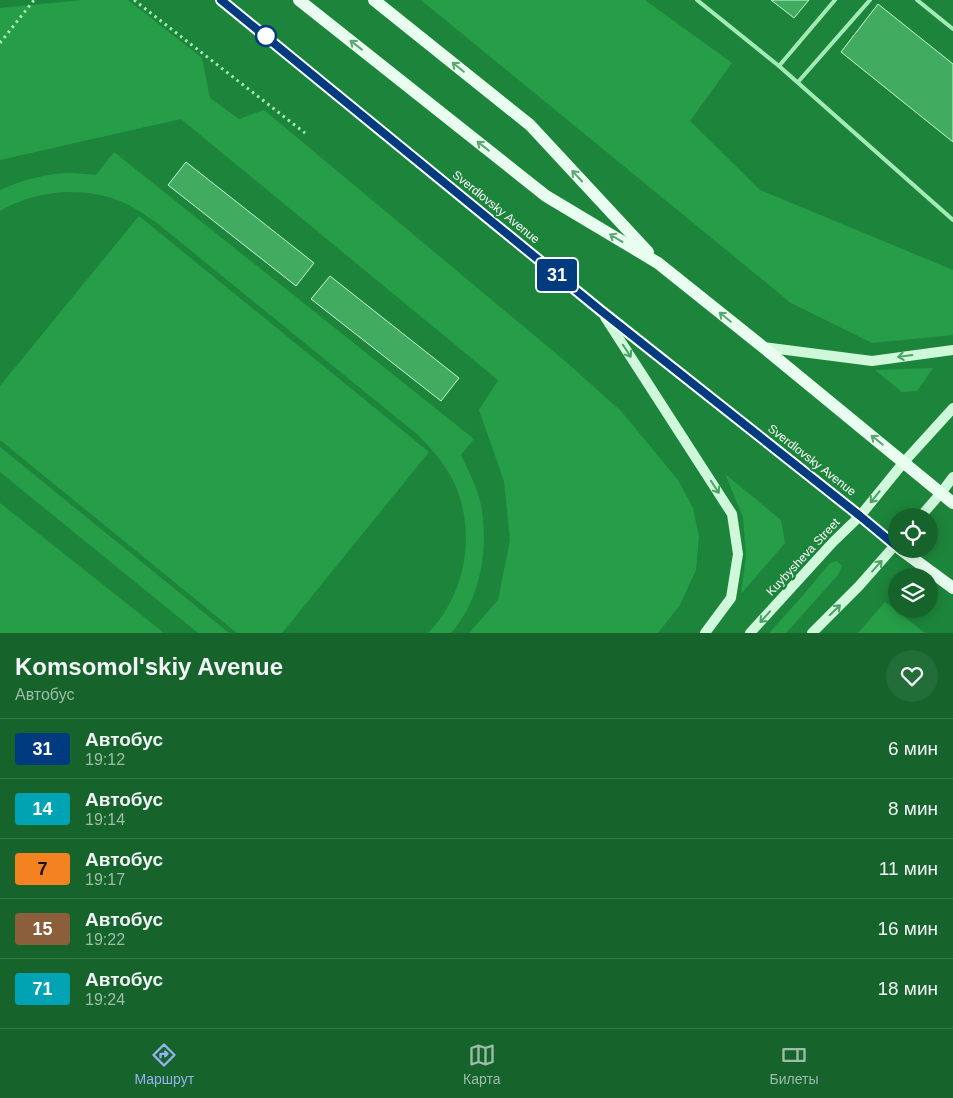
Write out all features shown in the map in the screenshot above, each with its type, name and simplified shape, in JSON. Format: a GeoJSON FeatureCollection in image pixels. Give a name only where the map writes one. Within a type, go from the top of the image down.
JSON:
{"type":"FeatureCollection","features":[{"type":"Feature","properties":{"kind":"main road","name":"Sverdlovsky Avenue"},"geometry":{"type":"LineString","coordinates":[[221,0],[600,310],[888,539]]}},
{"type":"Feature","properties":{"kind":"main road"},"geometry":{"type":"LineString","coordinates":[[299,0],[546,196],[658,263],[953,503]]}},
{"type":"Feature","properties":{"kind":"main road"},"geometry":{"type":"LineString","coordinates":[[374,0],[530,125],[658,263]]}},
{"type":"Feature","properties":{"kind":"main road"},"geometry":{"type":"LineString","coordinates":[[600,310],[732,514],[738,554],[731,598],[705,633]]}},
{"type":"Feature","properties":{"kind":"main road"},"geometry":{"type":"LineString","coordinates":[[763,347],[872,361],[953,350]]}},
{"type":"Feature","properties":{"kind":"main road","name":"Kuybysheva Street"},"geometry":{"type":"LineString","coordinates":[[750,633],[833,542],[860,516],[904,462],[953,408]]}},
{"type":"Feature","properties":{"kind":"main road"},"geometry":{"type":"LineString","coordinates":[[928,508],[953,477]]}},
{"type":"Feature","properties":{"kind":"main road"},"geometry":{"type":"LineString","coordinates":[[812,633],[888,555]]}},
{"type":"Feature","properties":{"kind":"main road","name":"Sverdlovsky Avenue"},"geometry":{"type":"LineString","coordinates":[[913,558],[953,588]]}},
{"type":"Feature","properties":{"kind":"lane"},"geometry":{"type":"LineString","coordinates":[[697,0],[780,66],[953,220]]}},
{"type":"Feature","properties":{"kind":"lane"},"geometry":{"type":"LineString","coordinates":[[780,66],[835,0]]}},
{"type":"Feature","properties":{"kind":"lane"},"geometry":{"type":"LineString","coordinates":[[798,82],[870,0]]}},
{"type":"Feature","properties":{"kind":"lane"},"geometry":{"type":"LineString","coordinates":[[917,0],[953,29]]}},
{"type":"Feature","properties":{"kind":"path"},"geometry":{"type":"LineString","coordinates":[[0,43],[34,0]]}},
{"type":"Feature","properties":{"kind":"path"},"geometry":{"type":"LineString","coordinates":[[134,0],[305,133]]}},
{"type":"Feature","properties":{"kind":"green space"},"geometry":{"type":"Polygon","coordinates":[[[83,0],[128,0],[202,58],[210,98],[239,119],[264,110],[565,361],[621,411],[678,480],[693,508],[699,537],[696,570],[680,605],[658,633],[469,633],[498,600],[510,540],[504,481],[479,410],[498,380],[181,119],[0,160],[0,8],[83,0]]]}},
{"type":"Feature","properties":{"kind":"green space"},"geometry":{"type":"Polygon","coordinates":[[[421,0],[645,0],[732,63],[690,121],[760,190],[953,270],[953,335],[872,343],[791,303],[421,0]]]}},
{"type":"Feature","properties":{"kind":"green space"},"geometry":{"type":"Polygon","coordinates":[[[114,152],[474,439],[461,455],[481,505],[484,538],[483,555],[476,589],[461,620],[451,633],[428,633],[441,618],[451,601],[458,583],[466,545],[462,506],[456,487],[444,465],[418,435],[157,223],[130,206],[105,196],[90,193],[59,192],[28,198],[0,211],[0,190],[25,180],[42,176],[68,173],[96,175],[114,152]]]}},
{"type":"Feature","properties":{"kind":"green space"},"geometry":{"type":"Polygon","coordinates":[[[139,216],[429,452],[282,633],[237,633],[0,440],[0,386],[139,216]]]}},
{"type":"Feature","properties":{"kind":"green space"},"geometry":{"type":"Polygon","coordinates":[[[933,368],[917,391],[902,392],[875,370],[933,368]]]}},
{"type":"Feature","properties":{"kind":"green space"},"geometry":{"type":"Polygon","coordinates":[[[0,447],[229,633],[198,633],[0,472],[0,447]]]}},
{"type":"Feature","properties":{"kind":"green space"},"geometry":{"type":"Polygon","coordinates":[[[725,474],[781,520],[785,543],[741,594],[746,556],[743,517],[725,474]]]}},
{"type":"Feature","properties":{"kind":"green space"},"geometry":{"type":"Polygon","coordinates":[[[0,503],[164,633],[0,633],[0,503]]]}},
{"type":"Feature","properties":{"kind":"green space"},"geometry":{"type":"Polygon","coordinates":[[[837,561],[842,566],[838,575],[786,633],[769,633],[830,563],[837,561]]]}},
{"type":"Feature","properties":{"kind":"green space"},"geometry":{"type":"Polygon","coordinates":[[[885,602],[888,604],[888,618],[906,618],[925,633],[858,633],[885,602]]]}},
{"type":"Feature","properties":{"kind":"building"},"geometry":{"type":"Polygon","coordinates":[[[771,0],[809,0],[794,18],[771,0]]]}},
{"type":"Feature","properties":{"kind":"building"},"geometry":{"type":"Polygon","coordinates":[[[878,4],[953,64],[953,142],[841,52],[878,4]]]}},
{"type":"Feature","properties":{"kind":"building"},"geometry":{"type":"Polygon","coordinates":[[[186,162],[314,263],[296,286],[168,185],[186,162]]]}},
{"type":"Feature","properties":{"kind":"building"},"geometry":{"type":"Polygon","coordinates":[[[330,276],[459,378],[441,401],[311,299],[330,276]]]}},
{"type":"Feature","properties":{"kind":"bus line","name":"31"},"geometry":{"type":"LineString","coordinates":[[221,0],[600,310],[888,539]]}}]}
